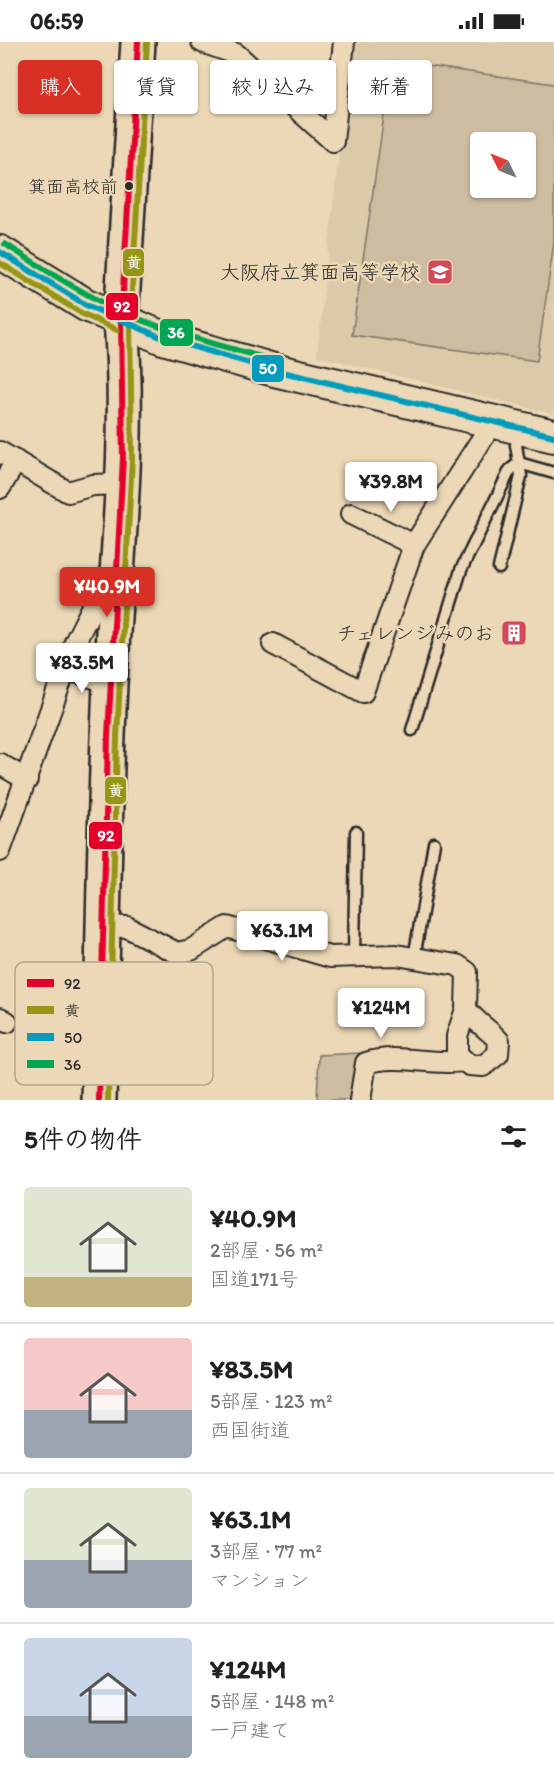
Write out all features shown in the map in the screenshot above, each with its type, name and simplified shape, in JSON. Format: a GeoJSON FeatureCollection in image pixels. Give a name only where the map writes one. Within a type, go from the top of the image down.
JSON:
{"type":"FeatureCollection","features":[{"type":"Feature","properties":{"kind":"highway"},"geometry":{"type":"LineString","coordinates":[[103,962],[110,683],[119,554],[121,484],[124,355],[121,322],[138,42]]}},
{"type":"Feature","properties":{"kind":"highway"},"geometry":{"type":"LineString","coordinates":[[99,1085],[99,1100]]}},
{"type":"Feature","properties":{"kind":"main road"},"geometry":{"type":"LineString","coordinates":[[0,252],[86,305],[121,322],[163,338],[274,370],[554,436]]}},
{"type":"Feature","properties":{"kind":"street"},"geometry":{"type":"LineString","coordinates":[[202,42],[236,54],[333,141],[344,42]]}},
{"type":"Feature","properties":{"kind":"street"},"geometry":{"type":"LineString","coordinates":[[273,644],[363,692],[414,545],[484,436],[490,420]]}},
{"type":"Feature","properties":{"kind":"street"},"geometry":{"type":"LineString","coordinates":[[0,488],[8,457],[68,492],[93,485],[121,484]]}},
{"type":"Feature","properties":{"kind":"street"},"geometry":{"type":"LineString","coordinates":[[351,514],[414,545]]}},
{"type":"Feature","properties":{"kind":"street"},"geometry":{"type":"LineString","coordinates":[[0,851],[79,634],[119,554]]}},
{"type":"Feature","properties":{"kind":"street"},"geometry":{"type":"LineString","coordinates":[[66,669],[110,683]]}},
{"type":"Feature","properties":{"kind":"street"},"geometry":{"type":"LineString","coordinates":[[0,764],[27,780]]}},
{"type":"Feature","properties":{"kind":"street"},"geometry":{"type":"LineString","coordinates":[[104,926],[127,927],[177,953],[191,950],[227,927],[330,957],[396,955],[457,965],[467,972],[466,1009],[457,1036],[457,1054],[469,1065],[483,1065],[498,1054],[499,1041],[490,1030],[477,1024],[466,1009]]}},
{"type":"Feature","properties":{"kind":"street"},"geometry":{"type":"LineString","coordinates":[[360,1100],[366,1063],[384,1057],[450,1063],[464,1060]]}},
{"type":"Feature","properties":{"kind":"lane"},"geometry":{"type":"LineString","coordinates":[[499,568],[521,476],[516,445],[522,428]]}},
{"type":"Feature","properties":{"kind":"lane"},"geometry":{"type":"LineString","coordinates":[[519,463],[554,473]]}},
{"type":"Feature","properties":{"kind":"lane"},"geometry":{"type":"LineString","coordinates":[[412,730],[461,570],[510,470],[519,463]]}},
{"type":"Feature","properties":{"kind":"lane"},"geometry":{"type":"LineString","coordinates":[[354,956],[357,832]]}},
{"type":"Feature","properties":{"kind":"lane"},"geometry":{"type":"LineString","coordinates":[[414,958],[434,843]]}},
{"type":"Feature","properties":{"kind":"shaded area","name":"大阪府立箕面高等学校"},"geometry":{"type":"Polygon","coordinates":[[[351,42],[554,42],[554,414],[317,356],[348,70],[348,114],[432,114],[432,60],[349,60],[351,42]]]}},
{"type":"Feature","properties":{"kind":"shaded area"},"geometry":{"type":"Polygon","coordinates":[[[432,67],[554,84],[554,242],[537,361],[352,335],[384,114],[432,114],[432,67]]]}},
{"type":"Feature","properties":{"kind":"shaded area"},"geometry":{"type":"Polygon","coordinates":[[[361,1053],[354,1100],[317,1100],[319,1055],[361,1053]]]}},
{"type":"Feature","properties":{"kind":"transit line","name":"92"},"geometry":{"type":"LineString","coordinates":[[102,962],[108,736],[123,458],[121,322],[138,42]]}},
{"type":"Feature","properties":{"kind":"transit line","name":"黄"},"geometry":{"type":"LineString","coordinates":[[111,962],[117,736],[132,458],[130,322],[147,43]]}},
{"type":"Feature","properties":{"kind":"transit line","name":"36"},"geometry":{"type":"LineString","coordinates":[[5,244],[78,289],[124,313],[180,334],[276,361]]}},
{"type":"Feature","properties":{"kind":"transit line","name":"50"},"geometry":{"type":"LineString","coordinates":[[0,252],[86,305],[163,338],[274,370],[554,436]]}},
{"type":"Feature","properties":{"kind":"transit line","name":"黄"},"geometry":{"type":"LineString","coordinates":[[0,263],[81,313],[117,330]]}},
{"type":"Feature","properties":{"kind":"transit line","name":"92"},"geometry":{"type":"LineString","coordinates":[[99,1085],[99,1100]]}},
{"type":"Feature","properties":{"kind":"transit line","name":"黄"},"geometry":{"type":"LineString","coordinates":[[108,1085],[108,1100]]}},
{"type":"Feature","properties":{"kind":"place","name":"箕面高校前"},"geometry":{"type":"Point","coordinates":[129,186]}},
{"type":"Feature","properties":{"kind":"place","name":"大阪府立箕面高等学校"},"geometry":{"type":"Point","coordinates":[440,272]}},
{"type":"Feature","properties":{"kind":"place","name":"チェレンジみのお"},"geometry":{"type":"Point","coordinates":[514,633]}}]}
